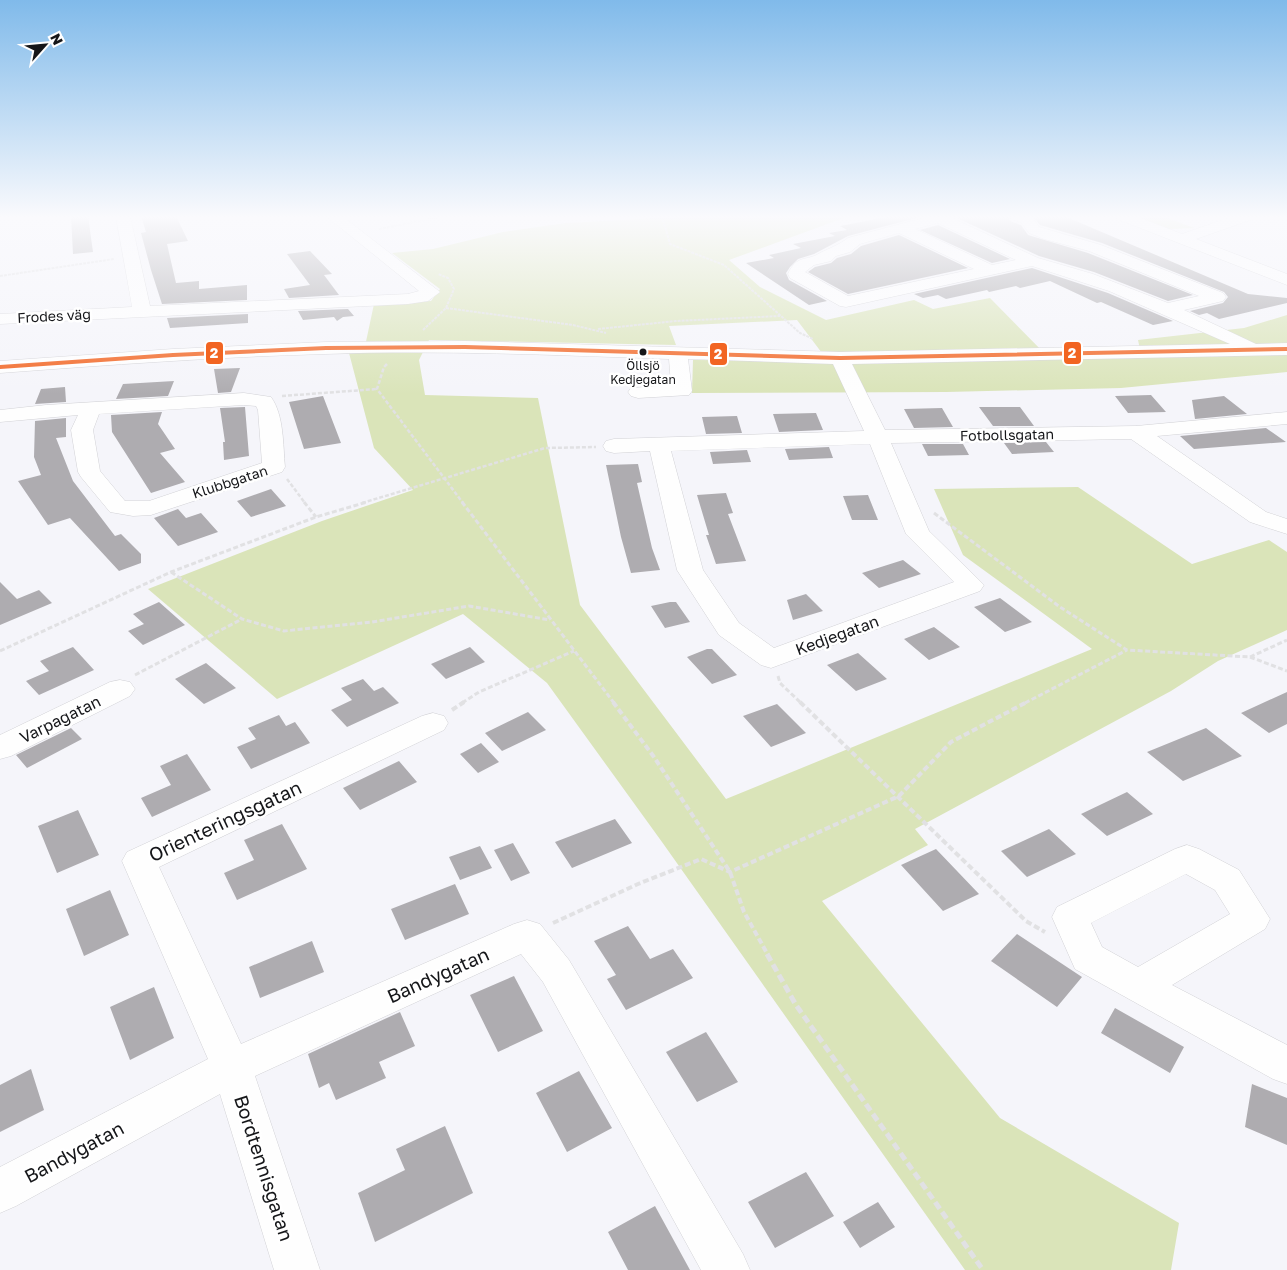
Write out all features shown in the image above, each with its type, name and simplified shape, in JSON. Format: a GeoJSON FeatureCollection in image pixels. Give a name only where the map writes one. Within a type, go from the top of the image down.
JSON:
{"type":"FeatureCollection","features":[{"type":"Feature","properties":{"kind":"street"},"geometry":{"type":"LineString","coordinates":[[135,275],[142,311]]}},
{"type":"Feature","properties":{"kind":"street","name":"Frodes väg"},"geometry":{"type":"LineString","coordinates":[[0,319],[408,299],[422,297],[431,292],[409,275]]}},
{"type":"Feature","properties":{"kind":"street"},"geometry":{"type":"LineString","coordinates":[[798,275],[846,302],[966,275]]}},
{"type":"Feature","properties":{"kind":"street"},"geometry":{"type":"LineString","coordinates":[[1082,275],[1169,308],[1254,349]]}},
{"type":"Feature","properties":{"kind":"street"},"geometry":{"type":"LineString","coordinates":[[1163,275],[1217,297],[1169,308]]}},
{"type":"Feature","properties":{"kind":"street"},"geometry":{"type":"LineString","coordinates":[[1275,275],[1287,280]]}},
{"type":"Feature","properties":{"kind":"street"},"geometry":{"type":"LineString","coordinates":[[0,367],[326,348],[465,347],[840,358],[1287,349]]}},
{"type":"Feature","properties":{"kind":"street"},"geometry":{"type":"LineString","coordinates":[[638,392],[682,391],[678,354]]}},
{"type":"Feature","properties":{"kind":"street","name":"Kedjegatan"},"geometry":{"type":"LineString","coordinates":[[771,659],[971,586],[918,534],[878,437],[840,358]]}},
{"type":"Feature","properties":{"kind":"street"},"geometry":{"type":"LineString","coordinates":[[0,416],[46,411],[244,399],[264,401]]}},
{"type":"Feature","properties":{"kind":"street","name":"Klubbgatan"},"geometry":{"type":"LineString","coordinates":[[91,409],[82,430],[89,472],[118,507],[134,509],[152,508],[274,467],[268,410],[264,401]]}},
{"type":"Feature","properties":{"kind":"street","name":"Fotbollsgatan"},"geometry":{"type":"LineString","coordinates":[[878,437],[1136,432],[1287,418]]}},
{"type":"Feature","properties":{"kind":"street"},"geometry":{"type":"LineString","coordinates":[[1136,432],[1258,517],[1287,527]]}},
{"type":"Feature","properties":{"kind":"street"},"geometry":{"type":"LineString","coordinates":[[614,446],[878,437]]}},
{"type":"Feature","properties":{"kind":"street"},"geometry":{"type":"LineString","coordinates":[[659,445],[690,570],[729,629],[771,659]]}},
{"type":"Feature","properties":{"kind":"street","name":"Varpagatan"},"geometry":{"type":"LineString","coordinates":[[0,748],[120,689]]}},
{"type":"Feature","properties":{"kind":"street","name":"Orienteringsgatan"},"geometry":{"type":"LineString","coordinates":[[232,1067],[139,861],[433,723]]}},
{"type":"Feature","properties":{"kind":"street"},"geometry":{"type":"LineString","coordinates":[[1139,985],[1252,919],[1227,880],[1187,858],[1070,918],[1088,958],[1287,1066]]}},
{"type":"Feature","properties":{"kind":"street"},"geometry":{"type":"LineString","coordinates":[[527,935],[556,970],[727,1270]]}},
{"type":"Feature","properties":{"kind":"street","name":"Bandygatan"},"geometry":{"type":"LineString","coordinates":[[0,1191],[232,1067],[527,935]]}},
{"type":"Feature","properties":{"kind":"street","name":"Bordtennisgatan"},"geometry":{"type":"LineString","coordinates":[[232,1067],[297,1270]]}},
{"type":"Feature","properties":{"kind":"path"},"geometry":{"type":"LineString","coordinates":[[377,389],[384,366],[446,308],[454,290],[448,278],[441,275]]}},
{"type":"Feature","properties":{"kind":"path"},"geometry":{"type":"LineString","coordinates":[[735,275],[800,333],[828,345],[840,358]]}},
{"type":"Feature","properties":{"kind":"path"},"geometry":{"type":"LineString","coordinates":[[446,308],[597,330],[606,333]]}},
{"type":"Feature","properties":{"kind":"path"},"geometry":{"type":"LineString","coordinates":[[597,330],[676,321],[780,316]]}},
{"type":"Feature","properties":{"kind":"path"},"geometry":{"type":"LineString","coordinates":[[264,401],[283,395],[377,389]]}},
{"type":"Feature","properties":{"kind":"path"},"geometry":{"type":"LineString","coordinates":[[377,389],[654,757],[730,872],[744,912],[796,1005],[983,1270]]}},
{"type":"Feature","properties":{"kind":"path"},"geometry":{"type":"LineString","coordinates":[[0,651],[171,572],[316,517],[545,448],[614,446]]}},
{"type":"Feature","properties":{"kind":"path"},"geometry":{"type":"LineString","coordinates":[[274,467],[292,484],[316,517]]}},
{"type":"Feature","properties":{"kind":"path"},"geometry":{"type":"LineString","coordinates":[[898,485],[1038,591],[1127,650],[1250,657],[1287,671]]}},
{"type":"Feature","properties":{"kind":"path"},"geometry":{"type":"LineString","coordinates":[[171,572],[242,619],[284,631],[372,622],[469,606],[551,620]]}},
{"type":"Feature","properties":{"kind":"path"},"geometry":{"type":"LineString","coordinates":[[120,689],[137,672],[242,619]]}},
{"type":"Feature","properties":{"kind":"path"},"geometry":{"type":"LineString","coordinates":[[1250,657],[1287,640]]}},
{"type":"Feature","properties":{"kind":"path"},"geometry":{"type":"LineString","coordinates":[[527,935],[638,884],[701,859],[730,872],[899,796],[951,742],[1127,650]]}},
{"type":"Feature","properties":{"kind":"path"},"geometry":{"type":"LineString","coordinates":[[433,723],[479,692],[574,651]]}},
{"type":"Feature","properties":{"kind":"path"},"geometry":{"type":"LineString","coordinates":[[771,659],[780,683],[899,796],[1026,921],[1049,935]]}},
{"type":"Feature","properties":{"kind":"green space"},"geometry":{"type":"Polygon","coordinates":[[[422,275],[747,275],[760,287],[826,320],[914,300],[933,309],[990,298],[1050,359],[1141,354],[1138,340],[1244,328],[1287,315],[1287,372],[1121,388],[946,392],[692,393],[693,360],[828,361],[797,320],[669,326],[676,345],[429,340],[419,360],[425,395],[538,398],[580,605],[726,799],[1092,649],[963,555],[934,489],[1078,487],[1192,564],[1269,540],[1287,552],[1287,630],[1218,661],[1171,691],[915,829],[928,845],[822,901],[1000,1118],[1179,1223],[1171,1270],[965,1270],[547,683],[463,614],[277,699],[148,589],[322,521],[413,490],[374,448],[349,353],[364,351],[374,304],[431,301],[440,289],[422,275]]]}},
{"type":"Feature","properties":{"kind":"building"},"geometry":{"type":"Polygon","coordinates":[[[153,275],[174,275],[176,283],[199,281],[199,289],[247,285],[247,300],[162,304],[153,275]]]}},
{"type":"Feature","properties":{"kind":"building"},"geometry":{"type":"Polygon","coordinates":[[[303,275],[324,275],[339,295],[289,298],[284,289],[310,285],[303,275]]]}},
{"type":"Feature","properties":{"kind":"building"},"geometry":{"type":"Polygon","coordinates":[[[764,275],[787,275],[789,280],[827,301],[809,305],[764,275]]]}},
{"type":"Feature","properties":{"kind":"building"},"geometry":{"type":"Polygon","coordinates":[[[814,275],[934,275],[848,294],[814,275]]]}},
{"type":"Feature","properties":{"kind":"building"},"geometry":{"type":"Polygon","coordinates":[[[999,275],[1054,275],[1108,293],[1173,321],[1153,325],[1101,302],[1097,303],[1050,281],[1020,288],[1016,286],[989,292],[987,290],[946,299],[938,295],[923,298],[914,294],[999,275]]]}},
{"type":"Feature","properties":{"kind":"building"},"geometry":{"type":"Polygon","coordinates":[[[1102,275],[1144,275],[1193,295],[1168,301],[1102,275]]]}},
{"type":"Feature","properties":{"kind":"building"},"geometry":{"type":"Polygon","coordinates":[[[1182,275],[1204,275],[1248,294],[1287,298],[1287,303],[1219,319],[1207,313],[1199,315],[1190,311],[1223,303],[1228,297],[1224,292],[1182,275]]]}},
{"type":"Feature","properties":{"kind":"building"},"geometry":{"type":"Polygon","coordinates":[[[348,309],[354,316],[343,317],[337,321],[334,317],[303,320],[298,311],[348,309]]]}},
{"type":"Feature","properties":{"kind":"building"},"geometry":{"type":"Polygon","coordinates":[[[248,314],[248,323],[170,328],[167,318],[248,314]]]}},
{"type":"Feature","properties":{"kind":"building"},"geometry":{"type":"Polygon","coordinates":[[[240,368],[231,392],[218,393],[214,369],[240,368]]]}},
{"type":"Feature","properties":{"kind":"building"},"geometry":{"type":"Polygon","coordinates":[[[174,381],[168,396],[116,399],[123,384],[174,381]]]}},
{"type":"Feature","properties":{"kind":"building"},"geometry":{"type":"Polygon","coordinates":[[[65,387],[66,402],[35,404],[41,389],[65,387]]]}},
{"type":"Feature","properties":{"kind":"building"},"geometry":{"type":"Polygon","coordinates":[[[1151,395],[1166,412],[1128,413],[1115,396],[1151,395]]]}},
{"type":"Feature","properties":{"kind":"building"},"geometry":{"type":"Polygon","coordinates":[[[323,396],[341,443],[304,449],[289,402],[323,396]]]}},
{"type":"Feature","properties":{"kind":"building"},"geometry":{"type":"Polygon","coordinates":[[[1224,396],[1247,414],[1195,419],[1192,400],[1224,396]]]}},
{"type":"Feature","properties":{"kind":"building"},"geometry":{"type":"Polygon","coordinates":[[[245,407],[249,456],[224,460],[223,442],[225,442],[220,408],[245,407]]]}},
{"type":"Feature","properties":{"kind":"building"},"geometry":{"type":"Polygon","coordinates":[[[979,407],[1020,407],[1034,426],[993,426],[979,407]]]}},
{"type":"Feature","properties":{"kind":"building"},"geometry":{"type":"Polygon","coordinates":[[[942,408],[953,427],[914,428],[904,409],[942,408]]]}},
{"type":"Feature","properties":{"kind":"building"},"geometry":{"type":"Polygon","coordinates":[[[162,412],[158,424],[175,449],[160,453],[185,482],[151,493],[112,432],[111,415],[162,412]]]}},
{"type":"Feature","properties":{"kind":"building"},"geometry":{"type":"Polygon","coordinates":[[[816,413],[823,430],[779,432],[773,414],[816,413]]]}},
{"type":"Feature","properties":{"kind":"building"},"geometry":{"type":"Polygon","coordinates":[[[737,416],[742,433],[706,434],[702,417],[737,416]]]}},
{"type":"Feature","properties":{"kind":"building"},"geometry":{"type":"Polygon","coordinates":[[[66,418],[66,437],[56,438],[73,481],[115,536],[121,534],[141,554],[141,563],[119,571],[70,518],[48,525],[18,481],[41,475],[34,457],[35,421],[66,418]]]}},
{"type":"Feature","properties":{"kind":"building"},"geometry":{"type":"Polygon","coordinates":[[[1266,428],[1286,442],[1194,449],[1180,436],[1266,428]]]}},
{"type":"Feature","properties":{"kind":"building"},"geometry":{"type":"Polygon","coordinates":[[[1046,442],[1054,452],[1012,454],[1004,443],[1046,442]]]}},
{"type":"Feature","properties":{"kind":"building"},"geometry":{"type":"Polygon","coordinates":[[[922,444],[963,444],[969,455],[928,456],[922,444]]]}},
{"type":"Feature","properties":{"kind":"building"},"geometry":{"type":"Polygon","coordinates":[[[829,447],[833,458],[789,460],[785,449],[829,447]]]}},
{"type":"Feature","properties":{"kind":"building"},"geometry":{"type":"Polygon","coordinates":[[[747,450],[751,462],[713,464],[710,452],[747,450]]]}},
{"type":"Feature","properties":{"kind":"building"},"geometry":{"type":"Polygon","coordinates":[[[638,464],[642,482],[637,483],[652,548],[660,570],[631,573],[621,537],[606,465],[638,464]]]}},
{"type":"Feature","properties":{"kind":"building"},"geometry":{"type":"Polygon","coordinates":[[[271,489],[286,506],[251,517],[237,501],[271,489]]]}},
{"type":"Feature","properties":{"kind":"building"},"geometry":{"type":"Polygon","coordinates":[[[726,493],[733,513],[728,514],[746,561],[716,564],[706,535],[709,535],[697,495],[726,493]]]}},
{"type":"Feature","properties":{"kind":"building"},"geometry":{"type":"Polygon","coordinates":[[[868,495],[878,520],[852,520],[843,496],[868,495]]]}},
{"type":"Feature","properties":{"kind":"building"},"geometry":{"type":"Polygon","coordinates":[[[178,509],[186,518],[201,513],[218,532],[178,546],[154,518],[178,509]]]}},
{"type":"Feature","properties":{"kind":"building"},"geometry":{"type":"Polygon","coordinates":[[[903,560],[921,574],[879,588],[862,573],[903,560]]]}},
{"type":"Feature","properties":{"kind":"building"},"geometry":{"type":"Polygon","coordinates":[[[0,582],[17,599],[39,590],[52,603],[0,625],[0,582]]]}},
{"type":"Feature","properties":{"kind":"building"},"geometry":{"type":"Polygon","coordinates":[[[806,594],[823,611],[793,620],[787,600],[806,594]]]}},
{"type":"Feature","properties":{"kind":"building"},"geometry":{"type":"Polygon","coordinates":[[[1000,598],[1032,622],[1005,632],[974,607],[1000,598]]]}},
{"type":"Feature","properties":{"kind":"building"},"geometry":{"type":"Polygon","coordinates":[[[159,602],[185,625],[143,645],[128,631],[144,624],[133,614],[159,602]]]}},
{"type":"Feature","properties":{"kind":"building"},"geometry":{"type":"Polygon","coordinates":[[[676,602],[690,622],[665,628],[651,606],[676,602]]]}},
{"type":"Feature","properties":{"kind":"building"},"geometry":{"type":"Polygon","coordinates":[[[934,627],[960,647],[929,660],[904,639],[934,627]]]}},
{"type":"Feature","properties":{"kind":"building"},"geometry":{"type":"Polygon","coordinates":[[[73,647],[94,670],[39,695],[26,681],[49,671],[40,661],[73,647]]]}},
{"type":"Feature","properties":{"kind":"building"},"geometry":{"type":"Polygon","coordinates":[[[470,647],[485,662],[446,679],[431,664],[470,647]]]}},
{"type":"Feature","properties":{"kind":"building"},"geometry":{"type":"Polygon","coordinates":[[[707,649],[712,649],[737,675],[712,684],[687,657],[707,649]]]}},
{"type":"Feature","properties":{"kind":"building"},"geometry":{"type":"Polygon","coordinates":[[[858,653],[887,679],[856,691],[827,665],[858,653]]]}},
{"type":"Feature","properties":{"kind":"building"},"geometry":{"type":"Polygon","coordinates":[[[206,663],[236,688],[204,704],[175,679],[206,663]]]}},
{"type":"Feature","properties":{"kind":"building"},"geometry":{"type":"Polygon","coordinates":[[[363,679],[374,691],[383,687],[399,703],[347,727],[331,710],[352,700],[341,688],[363,679]]]}},
{"type":"Feature","properties":{"kind":"building"},"geometry":{"type":"Polygon","coordinates":[[[1287,692],[1287,724],[1269,733],[1241,713],[1287,692]]]}},
{"type":"Feature","properties":{"kind":"building"},"geometry":{"type":"Polygon","coordinates":[[[777,704],[806,733],[771,747],[743,716],[777,704]]]}},
{"type":"Feature","properties":{"kind":"building"},"geometry":{"type":"Polygon","coordinates":[[[528,712],[546,730],[502,751],[485,733],[528,712]]]}},
{"type":"Feature","properties":{"kind":"building"},"geometry":{"type":"Polygon","coordinates":[[[279,715],[286,726],[295,722],[310,743],[251,769],[237,747],[256,739],[248,728],[279,715]]]}},
{"type":"Feature","properties":{"kind":"building"},"geometry":{"type":"Polygon","coordinates":[[[71,728],[82,739],[27,768],[16,755],[71,728]]]}},
{"type":"Feature","properties":{"kind":"building"},"geometry":{"type":"Polygon","coordinates":[[[1206,728],[1242,756],[1183,781],[1147,752],[1206,728]]]}},
{"type":"Feature","properties":{"kind":"building"},"geometry":{"type":"Polygon","coordinates":[[[481,743],[499,762],[478,773],[460,754],[481,743]]]}},
{"type":"Feature","properties":{"kind":"building"},"geometry":{"type":"Polygon","coordinates":[[[187,754],[211,790],[152,817],[141,798],[171,785],[160,766],[187,754]]]}},
{"type":"Feature","properties":{"kind":"building"},"geometry":{"type":"Polygon","coordinates":[[[399,761],[417,782],[360,810],[343,788],[399,761]]]}},
{"type":"Feature","properties":{"kind":"building"},"geometry":{"type":"Polygon","coordinates":[[[1127,792],[1153,814],[1107,836],[1081,814],[1127,792]]]}},
{"type":"Feature","properties":{"kind":"building"},"geometry":{"type":"Polygon","coordinates":[[[78,810],[99,855],[57,873],[38,826],[78,810]]]}},
{"type":"Feature","properties":{"kind":"building"},"geometry":{"type":"Polygon","coordinates":[[[615,819],[632,843],[572,868],[555,842],[615,819]]]}},
{"type":"Feature","properties":{"kind":"building"},"geometry":{"type":"Polygon","coordinates":[[[282,824],[307,869],[237,900],[224,873],[254,860],[244,840],[282,824]]]}},
{"type":"Feature","properties":{"kind":"building"},"geometry":{"type":"Polygon","coordinates":[[[1049,829],[1076,854],[1027,877],[1001,851],[1049,829]]]}},
{"type":"Feature","properties":{"kind":"building"},"geometry":{"type":"Polygon","coordinates":[[[513,843],[530,873],[511,881],[494,850],[513,843]]]}},
{"type":"Feature","properties":{"kind":"building"},"geometry":{"type":"Polygon","coordinates":[[[480,846],[492,868],[460,880],[449,857],[480,846]]]}},
{"type":"Feature","properties":{"kind":"building"},"geometry":{"type":"Polygon","coordinates":[[[936,849],[979,894],[943,911],[901,865],[936,849]]]}},
{"type":"Feature","properties":{"kind":"building"},"geometry":{"type":"Polygon","coordinates":[[[455,884],[469,914],[405,940],[391,909],[455,884]]]}},
{"type":"Feature","properties":{"kind":"building"},"geometry":{"type":"Polygon","coordinates":[[[110,890],[129,935],[84,956],[66,909],[110,890]]]}},
{"type":"Feature","properties":{"kind":"building"},"geometry":{"type":"Polygon","coordinates":[[[628,926],[650,959],[673,949],[693,978],[626,1010],[607,979],[616,975],[594,941],[628,926]]]}},
{"type":"Feature","properties":{"kind":"building"},"geometry":{"type":"Polygon","coordinates":[[[1017,934],[1082,977],[1057,1007],[991,961],[1017,934]]]}},
{"type":"Feature","properties":{"kind":"building"},"geometry":{"type":"Polygon","coordinates":[[[312,941],[324,972],[260,998],[249,967],[312,941]]]}},
{"type":"Feature","properties":{"kind":"building"},"geometry":{"type":"Polygon","coordinates":[[[514,976],[543,1031],[498,1052],[470,995],[514,976]]]}},
{"type":"Feature","properties":{"kind":"building"},"geometry":{"type":"Polygon","coordinates":[[[154,987],[174,1038],[130,1060],[110,1007],[154,987]]]}},
{"type":"Feature","properties":{"kind":"building"},"geometry":{"type":"Polygon","coordinates":[[[1115,1008],[1184,1047],[1170,1073],[1101,1033],[1115,1008]]]}},
{"type":"Feature","properties":{"kind":"building"},"geometry":{"type":"Polygon","coordinates":[[[400,1012],[415,1046],[379,1062],[386,1078],[336,1100],[329,1083],[319,1088],[308,1054],[400,1012]]]}},
{"type":"Feature","properties":{"kind":"building"},"geometry":{"type":"Polygon","coordinates":[[[706,1032],[738,1082],[697,1102],[666,1052],[706,1032]]]}},
{"type":"Feature","properties":{"kind":"building"},"geometry":{"type":"Polygon","coordinates":[[[31,1069],[44,1110],[0,1132],[0,1085],[31,1069]]]}},
{"type":"Feature","properties":{"kind":"building"},"geometry":{"type":"Polygon","coordinates":[[[579,1071],[612,1128],[567,1152],[536,1093],[579,1071]]]}},
{"type":"Feature","properties":{"kind":"building"},"geometry":{"type":"Polygon","coordinates":[[[1252,1084],[1287,1098],[1287,1145],[1245,1127],[1252,1084]]]}},
{"type":"Feature","properties":{"kind":"building"},"geometry":{"type":"Polygon","coordinates":[[[445,1126],[473,1193],[375,1242],[358,1193],[405,1170],[396,1149],[445,1126]]]}},
{"type":"Feature","properties":{"kind":"building"},"geometry":{"type":"Polygon","coordinates":[[[806,1172],[834,1216],[775,1248],[748,1202],[806,1172]]]}},
{"type":"Feature","properties":{"kind":"building"},"geometry":{"type":"Polygon","coordinates":[[[878,1202],[895,1227],[860,1248],[843,1222],[878,1202]]]}},
{"type":"Feature","properties":{"kind":"building"},"geometry":{"type":"Polygon","coordinates":[[[655,1206],[690,1270],[628,1270],[608,1232],[655,1206]]]}},
{"type":"Feature","properties":{"kind":"transit line","name":"2"},"geometry":{"type":"LineString","coordinates":[[0,367],[173,355],[326,348],[465,347],[840,358],[1287,349]]}},
{"type":"Feature","properties":{"kind":"place","name":"Öllsjö Kedjegatan"},"geometry":{"type":"Point","coordinates":[643,352]}}]}
